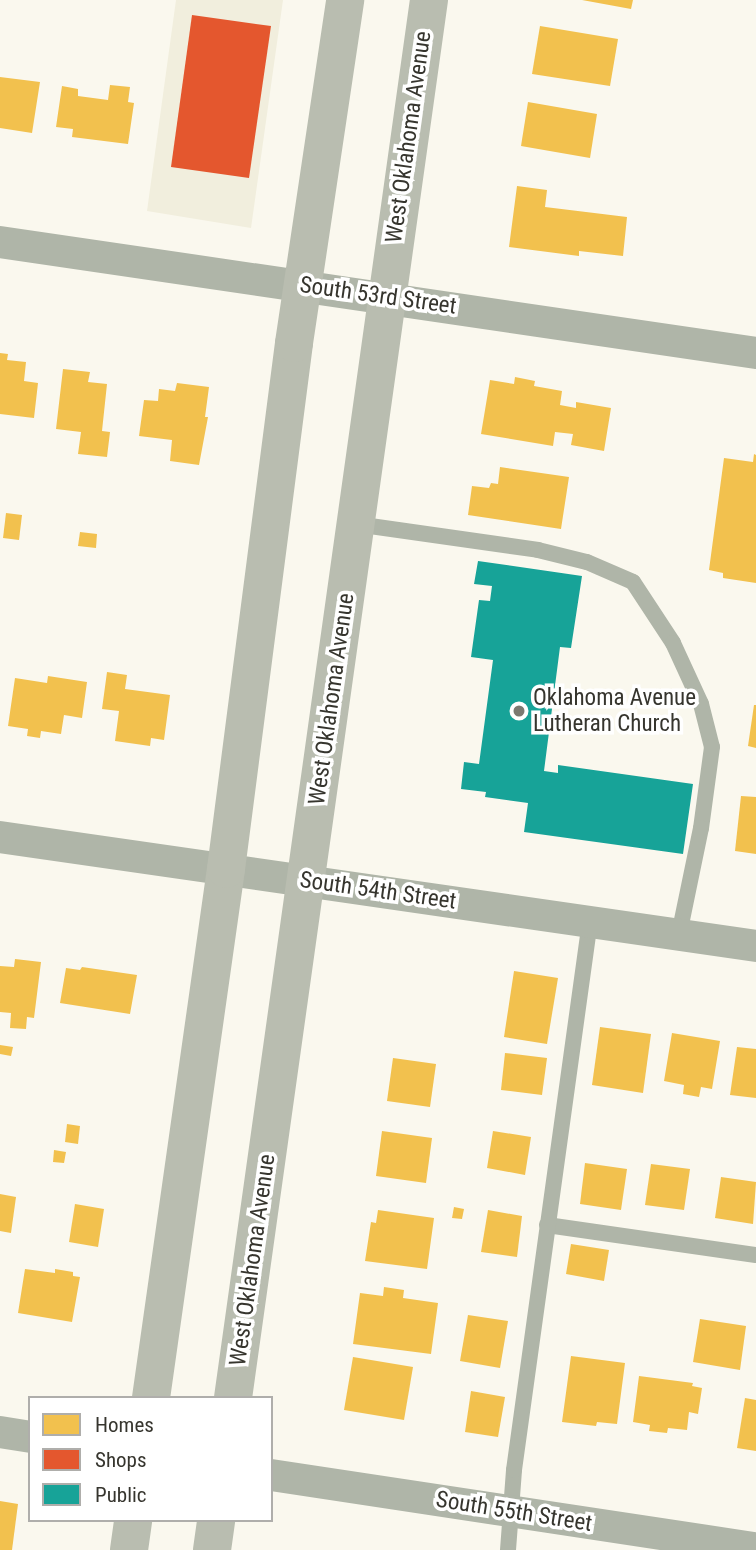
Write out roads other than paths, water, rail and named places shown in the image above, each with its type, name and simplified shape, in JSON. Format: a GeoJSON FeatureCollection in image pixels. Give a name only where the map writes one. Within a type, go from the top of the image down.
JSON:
{"type":"FeatureCollection","features":[{"type":"Feature","properties":{"kind":"main road"},"geometry":{"type":"LineString","coordinates":[[150,1396],[226,869],[302,285],[345,0]]}},
{"type":"Feature","properties":{"kind":"main road","name":"West Oklahoma Avenue"},"geometry":{"type":"LineString","coordinates":[[233,1396],[429,0]]}},
{"type":"Feature","properties":{"kind":"main road"},"geometry":{"type":"LineString","coordinates":[[129,1550],[133,1522]]}},
{"type":"Feature","properties":{"kind":"main road"},"geometry":{"type":"LineString","coordinates":[[212,1550],[216,1522]]}},
{"type":"Feature","properties":{"kind":"street","name":"South 53rd Street"},"geometry":{"type":"LineString","coordinates":[[0,242],[756,353]]}},
{"type":"Feature","properties":{"kind":"street","name":"South 54th Street"},"geometry":{"type":"LineString","coordinates":[[0,837],[756,946]]}},
{"type":"Feature","properties":{"kind":"street"},"geometry":{"type":"LineString","coordinates":[[0,1432],[28,1437]]}},
{"type":"Feature","properties":{"kind":"street","name":"South 55th Street"},"geometry":{"type":"LineString","coordinates":[[273,1475],[756,1549]]}},
{"type":"Feature","properties":{"kind":"lane"},"geometry":{"type":"LineString","coordinates":[[356,524],[538,550],[587,562],[633,582],[673,643],[701,704],[712,747],[701,828],[679,934]]}},
{"type":"Feature","properties":{"kind":"lane"},"geometry":{"type":"LineString","coordinates":[[508,1550],[514,1470],[590,921]]}},
{"type":"Feature","properties":{"kind":"lane"},"geometry":{"type":"LineString","coordinates":[[547,1225],[756,1255]]}},
{"type":"Feature","properties":{"kind":"place","name":"Oklahoma Avenue Lutheran Church"},"geometry":{"type":"Point","coordinates":[519,711]}}]}
